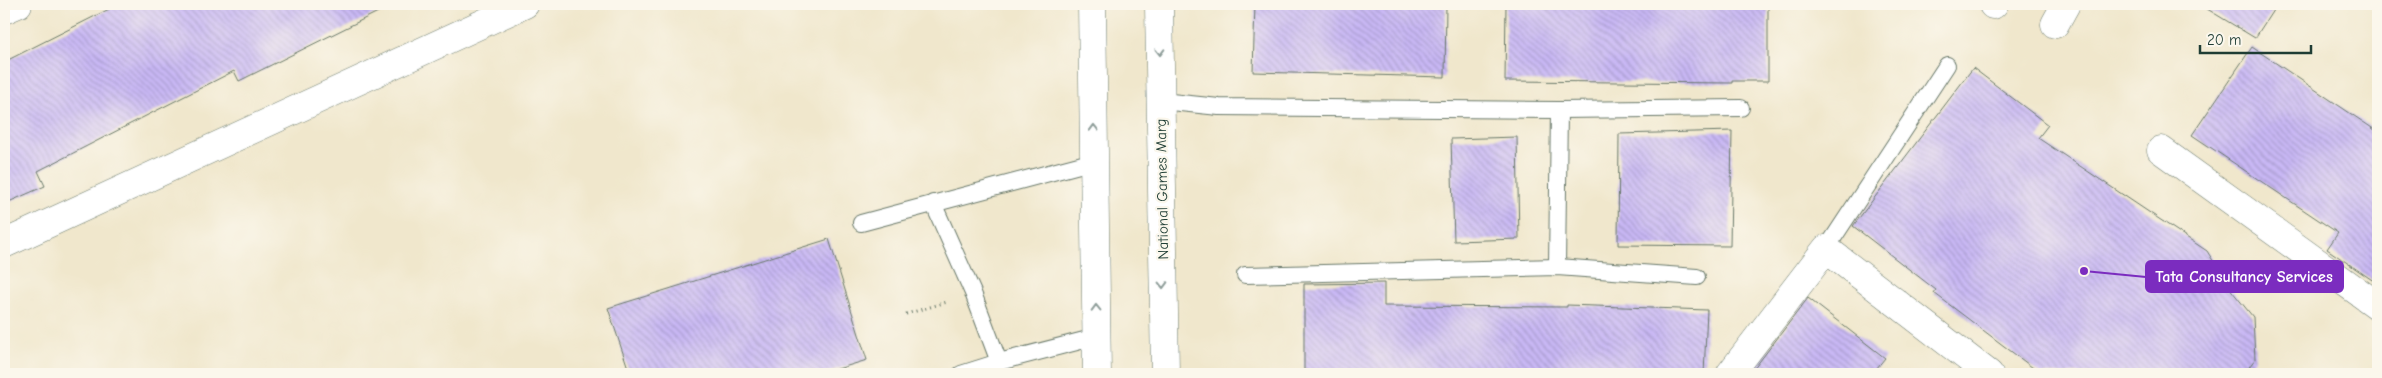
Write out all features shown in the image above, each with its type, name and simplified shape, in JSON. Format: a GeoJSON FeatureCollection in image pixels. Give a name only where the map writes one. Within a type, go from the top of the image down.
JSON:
{"type":"FeatureCollection","features":[{"type":"Feature","properties":{"kind":"street"},"geometry":{"type":"LineString","coordinates":[[4,10],[18,4]]}},
{"type":"Feature","properties":{"kind":"street"},"geometry":{"type":"LineString","coordinates":[[4,244],[526,4]]}},
{"type":"Feature","properties":{"kind":"street"},"geometry":{"type":"LineString","coordinates":[[1092,4],[1097,374]]}},
{"type":"Feature","properties":{"kind":"street","name":"National Games Marg"},"geometry":{"type":"LineString","coordinates":[[1160,4],[1165,374]]}},
{"type":"Feature","properties":{"kind":"street"},"geometry":{"type":"LineString","coordinates":[[2161,150],[2378,306]]}},
{"type":"Feature","properties":{"kind":"street"},"geometry":{"type":"LineString","coordinates":[[1730,374],[1826,249],[1989,374]]}},
{"type":"Feature","properties":{"kind":"lane"},"geometry":{"type":"LineString","coordinates":[[1826,249],[1947,65]]}},
{"type":"Feature","properties":{"kind":"lane"},"geometry":{"type":"LineString","coordinates":[[1161,101],[1219,107],[1559,110],[1741,108]]}},
{"type":"Feature","properties":{"kind":"lane"},"geometry":{"type":"LineString","coordinates":[[1557,267],[1559,110]]}},
{"type":"Feature","properties":{"kind":"lane"},"geometry":{"type":"LineString","coordinates":[[860,223],[1094,161]]}},
{"type":"Feature","properties":{"kind":"lane"},"geometry":{"type":"LineString","coordinates":[[933,203],[974,293],[999,362]]}},
{"type":"Feature","properties":{"kind":"lane"},"geometry":{"type":"LineString","coordinates":[[1245,275],[1557,267],[1697,277]]}},
{"type":"Feature","properties":{"kind":"lane"},"geometry":{"type":"LineString","coordinates":[[961,374],[999,362],[1096,337]]}},
{"type":"Feature","properties":{"kind":"path"},"geometry":{"type":"LineString","coordinates":[[906,314],[974,293]]}},
{"type":"Feature","properties":{"kind":"building"},"geometry":{"type":"Polygon","coordinates":[[[119,4],[394,4],[239,81],[234,71],[38,171],[45,186],[4,204],[4,62],[119,4]]]}},
{"type":"Feature","properties":{"kind":"building"},"geometry":{"type":"Polygon","coordinates":[[[1255,4],[1446,4],[1445,77],[1253,72],[1255,4]]]}},
{"type":"Feature","properties":{"kind":"building"},"geometry":{"type":"Polygon","coordinates":[[[1506,4],[1768,4],[1768,81],[1732,81],[1732,83],[1505,81],[1506,4]]]}},
{"type":"Feature","properties":{"kind":"building"},"geometry":{"type":"Polygon","coordinates":[[[2199,4],[2277,4],[2255,38],[2199,4]]]}},
{"type":"Feature","properties":{"kind":"building"},"geometry":{"type":"Polygon","coordinates":[[[2252,47],[2378,132],[2378,284],[2327,249],[2338,233],[2192,135],[2252,47]]]}},
{"type":"Feature","properties":{"kind":"building"},"geometry":{"type":"Polygon","coordinates":[[[1973,68],[2048,125],[2038,138],[2207,251],[2232,291],[2253,317],[2255,359],[2244,374],[2041,374],[1934,293],[1936,290],[1853,226],[1973,68]]]}},
{"type":"Feature","properties":{"kind":"building"},"geometry":{"type":"Polygon","coordinates":[[[1732,131],[1730,246],[1618,245],[1619,134],[1732,131]]]}},
{"type":"Feature","properties":{"kind":"building"},"geometry":{"type":"Polygon","coordinates":[[[1517,137],[1519,239],[1454,241],[1451,139],[1517,137]]]}},
{"type":"Feature","properties":{"kind":"building"},"geometry":{"type":"Polygon","coordinates":[[[829,239],[867,360],[821,374],[630,374],[608,308],[829,239]]]}},
{"type":"Feature","properties":{"kind":"building"},"geometry":{"type":"Polygon","coordinates":[[[1384,283],[1384,306],[1567,307],[1567,305],[1707,310],[1704,374],[1304,374],[1304,284],[1384,283]]]}},
{"type":"Feature","properties":{"kind":"building"},"geometry":{"type":"Polygon","coordinates":[[[1808,298],[1885,358],[1872,374],[1750,374],[1808,298]]]}},
{"type":"Feature","properties":{"kind":"place","name":"Tata Consultancy Services"},"geometry":{"type":"Point","coordinates":[2084,271]}}]}
